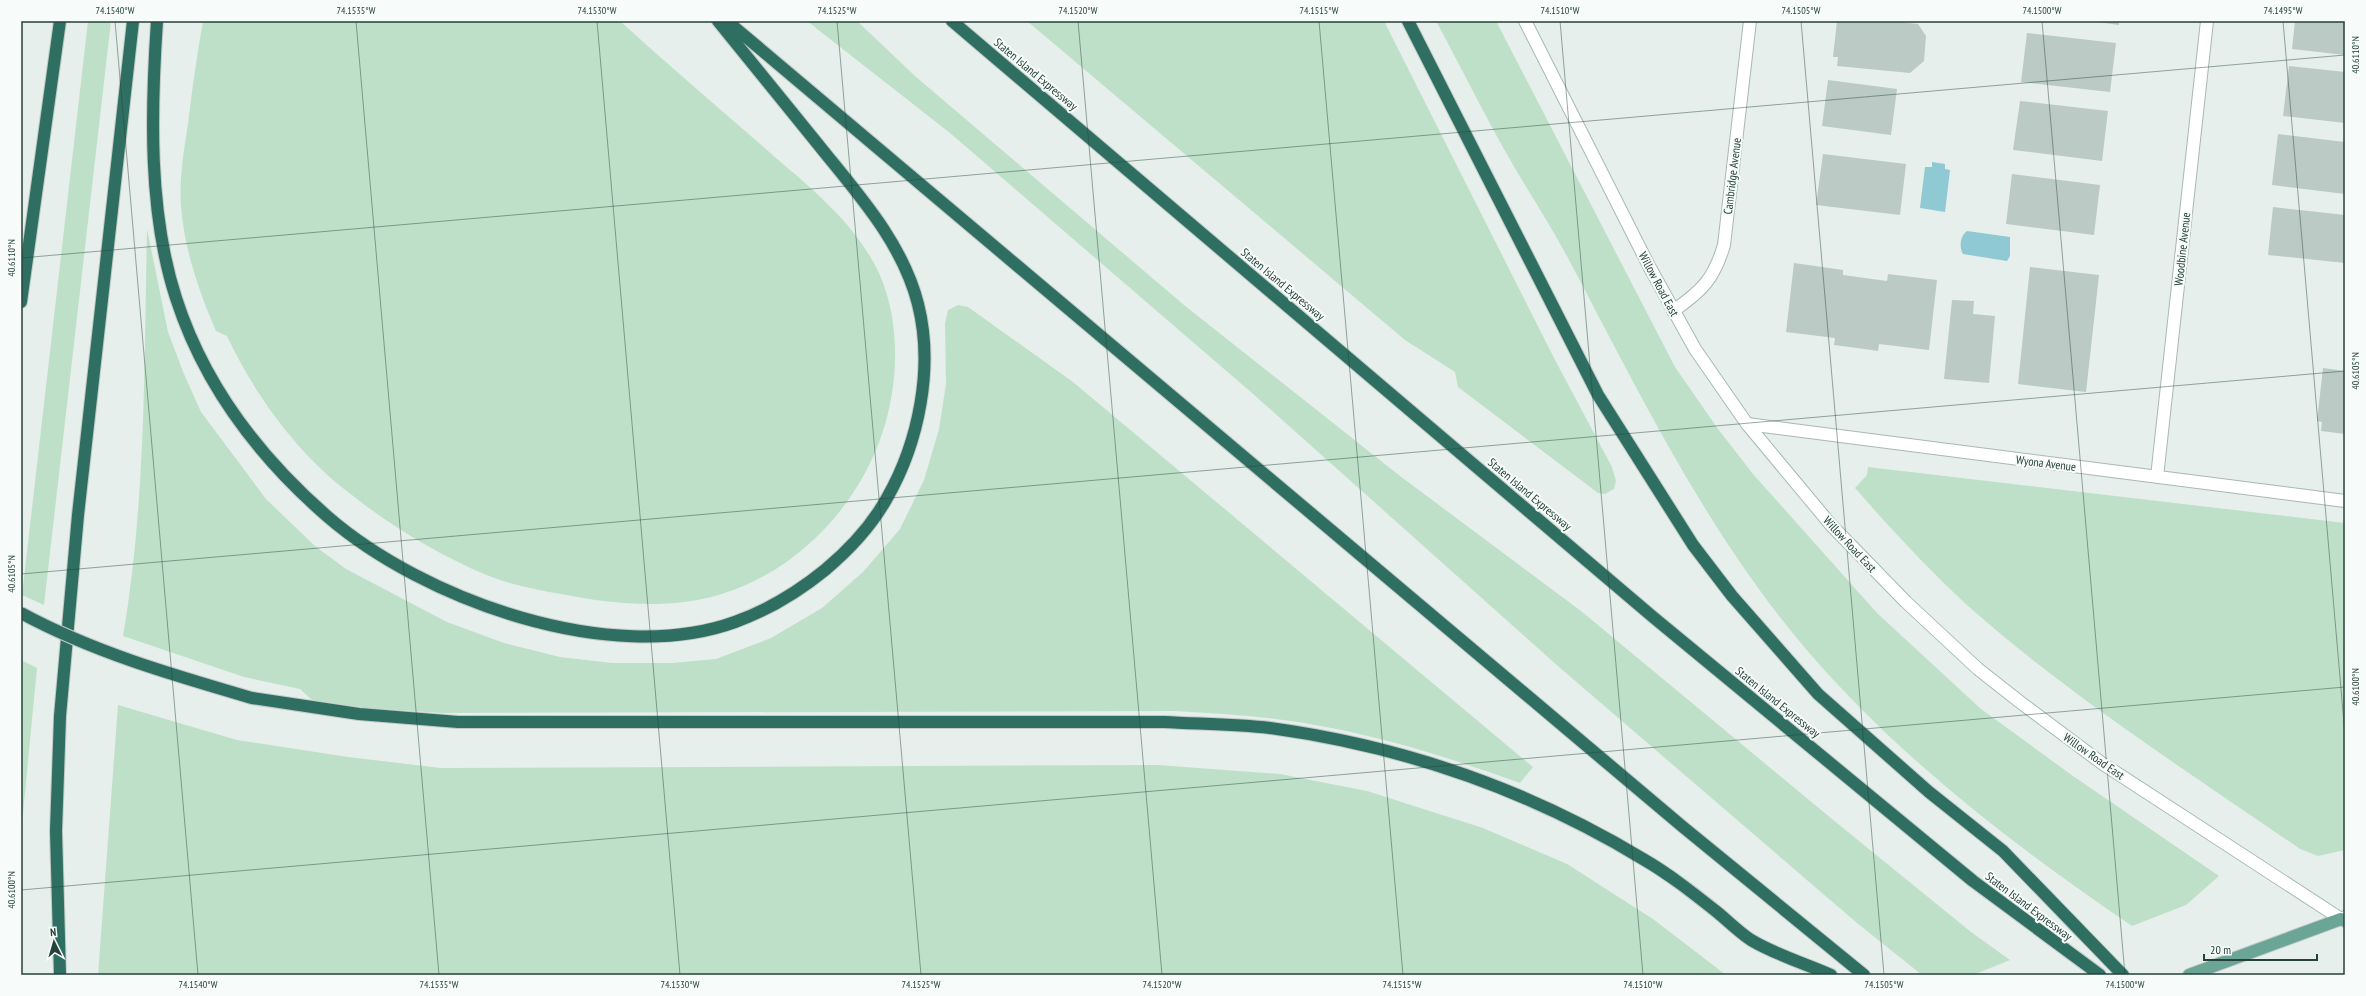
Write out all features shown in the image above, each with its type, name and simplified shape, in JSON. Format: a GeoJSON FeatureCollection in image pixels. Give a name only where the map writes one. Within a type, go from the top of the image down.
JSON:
{"type":"FeatureCollection","features":[{"type":"Feature","properties":{"kind":"highway"},"geometry":{"type":"LineString","coordinates":[[21,302],[60,21]]}},
{"type":"Feature","properties":{"kind":"highway"},"geometry":{"type":"LineString","coordinates":[[60,975],[56,831],[60,716],[78,507],[133,21]]}},
{"type":"Feature","properties":{"kind":"highway"},"geometry":{"type":"LineString","coordinates":[[157,21],[153,83],[154,145],[158,199],[166,264],[188,331],[218,391],[240,425],[267,456],[329,518],[398,564],[442,588],[484,606],[558,627],[631,636],[702,631],[735,622],[796,593],[844,554],[866,531],[896,482],[907,456],[917,421],[924,359],[922,330],[913,288],[898,252],[862,198],[718,21]]}},
{"type":"Feature","properties":{"kind":"highway"},"geometry":{"type":"LineString","coordinates":[[727,21],[1677,822],[1864,975]]}},
{"type":"Feature","properties":{"kind":"highway","name":"Staten Island Expressway"},"geometry":{"type":"LineString","coordinates":[[952,21],[1653,617],[1973,880],[2061,948],[2100,975]]}},
{"type":"Feature","properties":{"kind":"highway"},"geometry":{"type":"LineString","coordinates":[[1408,21],[1598,395],[1693,545],[1732,596],[1818,694],[1928,792],[2002,851],[2123,975]]}},
{"type":"Feature","properties":{"kind":"highway"},"geometry":{"type":"LineString","coordinates":[[21,613],[79,640],[132,661],[252,698],[359,714],[458,722],[1133,722],[1222,724],[1270,728],[1375,749],[1436,764],[1487,782],[1540,804],[1593,830],[1644,859],[1694,894],[1751,940],[1831,975]]}},
{"type":"Feature","properties":{"kind":"main road"},"geometry":{"type":"LineString","coordinates":[[2189,975],[2344,919]]}},
{"type":"Feature","properties":{"kind":"street","name":"Willow Road East"},"geometry":{"type":"LineString","coordinates":[[1525,21],[1673,311],[1719,388],[1746,424],[1831,525],[1906,602],[1978,669],[2103,764],[2344,919]]}},
{"type":"Feature","properties":{"kind":"street","name":"Cambridge Avenue"},"geometry":{"type":"LineString","coordinates":[[1673,311],[1695,296],[1709,282],[1719,262],[1724,245],[1750,21]]}},
{"type":"Feature","properties":{"kind":"street","name":"Woodbine Avenue"},"geometry":{"type":"LineString","coordinates":[[2157,477],[2207,21]]}},
{"type":"Feature","properties":{"kind":"street","name":"Wyona Avenue"},"geometry":{"type":"LineString","coordinates":[[1746,424],[2345,501]]}},
{"type":"Feature","properties":{"kind":"green space"},"geometry":{"type":"Polygon","coordinates":[[[88,21],[111,21],[44,605],[22,595],[88,21]]]}},
{"type":"Feature","properties":{"kind":"green space"},"geometry":{"type":"Polygon","coordinates":[[[203,21],[620,21],[826,202],[855,235],[868,253],[879,273],[886,292],[894,332],[895,353],[892,395],[882,434],[869,465],[852,495],[831,522],[807,546],[779,567],[750,583],[718,595],[684,602],[654,604],[622,603],[591,599],[516,585],[489,576],[452,559],[416,539],[380,516],[329,476],[294,441],[278,421],[250,379],[227,336],[216,331],[198,285],[185,238],[181,206],[181,175],[203,21]]]}},
{"type":"Feature","properties":{"kind":"green space"},"geometry":{"type":"Polygon","coordinates":[[[807,21],[857,21],[915,76],[1184,305],[1400,476],[1581,611],[1832,819],[1971,932],[2010,960],[1973,975],[1922,975],[1857,923],[1559,667],[1252,393],[950,133],[807,21]]]}},
{"type":"Feature","properties":{"kind":"green space"},"geometry":{"type":"Polygon","coordinates":[[[1027,21],[1384,21],[1555,360],[1612,467],[1616,481],[1614,489],[1605,494],[1598,493],[1458,387],[1455,372],[1405,340],[1027,21]]]}},
{"type":"Feature","properties":{"kind":"green space"},"geometry":{"type":"Polygon","coordinates":[[[1436,21],[1496,21],[1675,367],[1718,429],[1753,474],[1877,613],[1981,709],[2073,776],[2219,876],[2186,905],[2132,926],[2044,864],[1959,798],[1918,763],[1841,688],[1805,648],[1769,603],[1736,557],[1676,460],[1549,224],[1513,165],[1436,21]]]}},
{"type":"Feature","properties":{"kind":"green space"},"geometry":{"type":"Polygon","coordinates":[[[147,229],[168,332],[184,374],[201,412],[266,499],[315,546],[346,569],[447,622],[504,643],[560,657],[612,663],[672,663],[716,659],[771,638],[822,608],[863,572],[900,529],[924,480],[939,429],[946,384],[945,324],[948,310],[958,305],[968,307],[1073,382],[1533,767],[1520,783],[1393,742],[1341,730],[1263,717],[1175,711],[443,713],[366,708],[312,700],[300,689],[244,677],[123,636],[131,586],[140,484],[147,229]]]}},
{"type":"Feature","properties":{"kind":"green space"},"geometry":{"type":"Polygon","coordinates":[[[1868,467],[2345,523],[2345,850],[2318,856],[2300,849],[2130,732],[2047,671],[2007,639],[1968,606],[1939,578],[1896,534],[1855,488],[1867,475],[1868,467]]]}},
{"type":"Feature","properties":{"kind":"green space"},"geometry":{"type":"Polygon","coordinates":[[[21,660],[37,668],[21,834],[21,660]]]}},
{"type":"Feature","properties":{"kind":"green space"},"geometry":{"type":"Polygon","coordinates":[[[118,705],[237,740],[348,757],[441,768],[1158,765],[1280,774],[1367,791],[1483,828],[1567,864],[1653,919],[1726,975],[98,975],[118,705]]]}},
{"type":"Feature","properties":{"kind":"water"},"geometry":{"type":"Polygon","coordinates":[[[1932,162],[1945,164],[1945,169],[1950,170],[1945,212],[1920,208],[1925,167],[1932,167],[1932,162]]]}},
{"type":"Feature","properties":{"kind":"water"},"geometry":{"type":"Polygon","coordinates":[[[1967,231],[2010,237],[2010,256],[2007,261],[1963,254],[1961,242],[1967,231]]]}},
{"type":"Feature","properties":{"kind":"building"},"geometry":{"type":"Polygon","coordinates":[[[1837,21],[1890,21],[1918,24],[1926,36],[1924,61],[1910,73],[1837,66],[1838,57],[1833,57],[1837,21]]]}},
{"type":"Feature","properties":{"kind":"building"},"geometry":{"type":"Polygon","coordinates":[[[2090,21],[2119,21],[2119,25],[2090,21]]]}},
{"type":"Feature","properties":{"kind":"building"},"geometry":{"type":"Polygon","coordinates":[[[2295,21],[2345,21],[2345,55],[2292,49],[2295,21]]]}},
{"type":"Feature","properties":{"kind":"building"},"geometry":{"type":"Polygon","coordinates":[[[2027,33],[2116,43],[2110,92],[2021,82],[2027,33]]]}},
{"type":"Feature","properties":{"kind":"building"},"geometry":{"type":"Polygon","coordinates":[[[2289,66],[2345,72],[2345,123],[2283,116],[2289,66]]]}},
{"type":"Feature","properties":{"kind":"building"},"geometry":{"type":"Polygon","coordinates":[[[1828,80],[1897,89],[1891,135],[1822,126],[1828,80]]]}},
{"type":"Feature","properties":{"kind":"building"},"geometry":{"type":"Polygon","coordinates":[[[2020,101],[2108,111],[2102,161],[2013,150],[2020,101]]]}},
{"type":"Feature","properties":{"kind":"building"},"geometry":{"type":"Polygon","coordinates":[[[2278,134],[2345,142],[2345,194],[2272,185],[2278,134]]]}},
{"type":"Feature","properties":{"kind":"building"},"geometry":{"type":"Polygon","coordinates":[[[1823,154],[1906,164],[1900,215],[1816,205],[1823,154]]]}},
{"type":"Feature","properties":{"kind":"building"},"geometry":{"type":"Polygon","coordinates":[[[2012,174],[2100,185],[2094,235],[2006,224],[2012,174]]]}},
{"type":"Feature","properties":{"kind":"building"},"geometry":{"type":"Polygon","coordinates":[[[2273,207],[2345,215],[2345,263],[2268,255],[2273,207]]]}},
{"type":"Feature","properties":{"kind":"building"},"geometry":{"type":"Polygon","coordinates":[[[1794,263],[1843,270],[1843,275],[1887,281],[1888,274],[1937,280],[1929,350],[1879,344],[1878,351],[1834,345],[1835,338],[1786,332],[1794,263]]]}},
{"type":"Feature","properties":{"kind":"building"},"geometry":{"type":"Polygon","coordinates":[[[2030,267],[2099,275],[2086,392],[2018,384],[2030,267]]]}},
{"type":"Feature","properties":{"kind":"building"},"geometry":{"type":"Polygon","coordinates":[[[1952,300],[1974,301],[1973,314],[1995,316],[1989,383],[1944,379],[1952,300]]]}},
{"type":"Feature","properties":{"kind":"building"},"geometry":{"type":"Polygon","coordinates":[[[2323,368],[2345,371],[2345,434],[2321,431],[2322,422],[2317,421],[2323,368]]]}}]}
